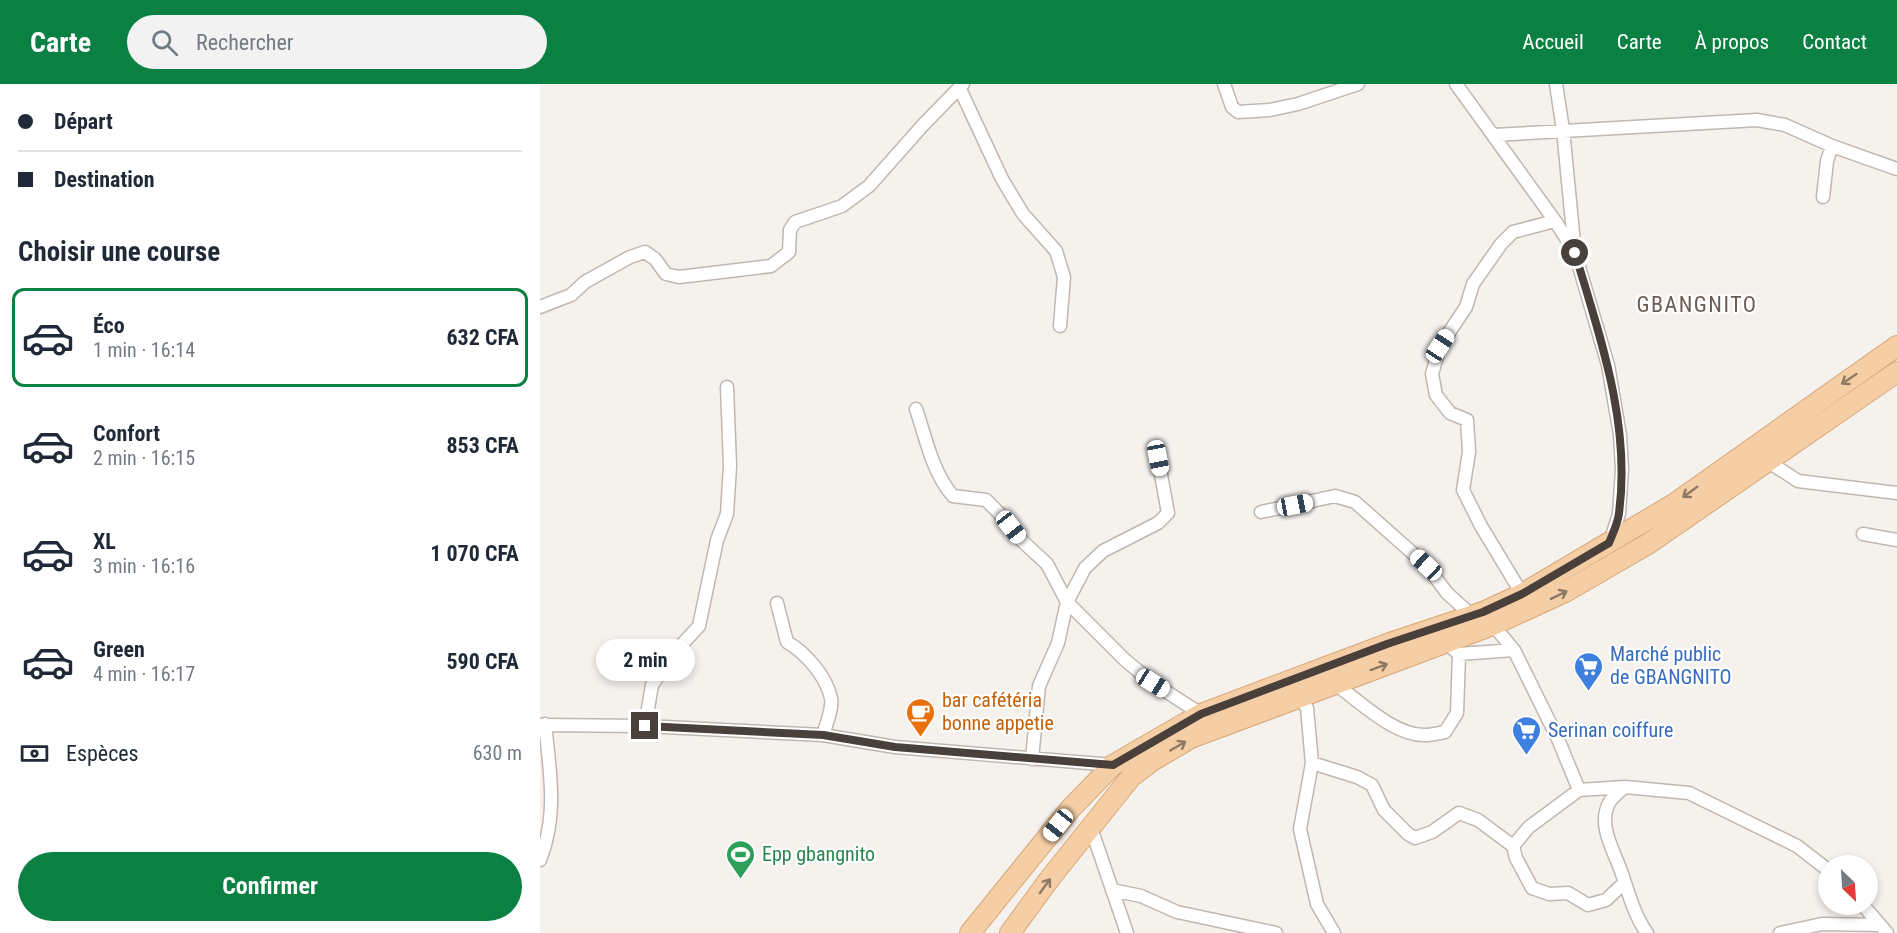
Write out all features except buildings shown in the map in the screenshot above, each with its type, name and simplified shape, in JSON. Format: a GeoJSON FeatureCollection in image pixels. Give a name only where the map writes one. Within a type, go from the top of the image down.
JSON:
{"type":"FeatureCollection","features":[{"type":"Feature","properties":{"kind":"main road"},"geometry":{"type":"LineString","coordinates":[[1010,933],[1051,877],[1131,777],[1152,761],[1191,738],[1334,683],[1452,648],[1522,594],[1674,504],[1897,346]]}},
{"type":"Feature","properties":{"kind":"main road"},"geometry":{"type":"LineString","coordinates":[[969,933],[1071,808],[1113,765],[1201,714],[1387,644],[1488,619],[1565,592],[1648,544],[1897,372]]}},
{"type":"Feature","properties":{"kind":"street"},"geometry":{"type":"LineString","coordinates":[[1224,84],[1232,107],[1238,112],[1270,110],[1298,104],[1358,84]]}},
{"type":"Feature","properties":{"kind":"street"},"geometry":{"type":"LineString","coordinates":[[1456,84],[1555,221],[1575,253]]}},
{"type":"Feature","properties":{"kind":"street"},"geometry":{"type":"LineString","coordinates":[[1556,84],[1563,130],[1575,253],[1608,365],[1620,435],[1622,469],[1619,514],[1609,543]]}},
{"type":"Feature","properties":{"kind":"street"},"geometry":{"type":"LineString","coordinates":[[540,307],[571,295],[585,282],[630,257],[645,252],[655,259],[666,274],[679,277],[771,266],[789,252],[790,230],[795,222],[842,206],[869,186],[961,86],[1002,179],[1023,214],[1056,251],[1064,277],[1060,327]]}},
{"type":"Feature","properties":{"kind":"street"},"geometry":{"type":"LineString","coordinates":[[1494,135],[1757,120],[1785,125],[1832,146],[1897,169]]}},
{"type":"Feature","properties":{"kind":"street"},"geometry":{"type":"LineString","coordinates":[[1823,197],[1827,161],[1832,146]]}},
{"type":"Feature","properties":{"kind":"street"},"geometry":{"type":"LineString","coordinates":[[1522,594],[1481,526],[1463,490],[1469,452],[1467,420],[1450,413],[1436,395],[1431,374],[1440,346],[1466,307],[1473,284],[1501,244],[1514,232],[1555,221]]}},
{"type":"Feature","properties":{"kind":"street"},"geometry":{"type":"LineString","coordinates":[[645,726],[652,685],[675,652],[699,626],[717,540],[727,514],[730,466],[727,387]]}},
{"type":"Feature","properties":{"kind":"street"},"geometry":{"type":"LineString","coordinates":[[916,409],[935,466],[953,496],[986,500],[1019,538],[1047,564],[1067,602],[1125,660],[1153,683],[1201,714]]}},
{"type":"Feature","properties":{"kind":"street"},"geometry":{"type":"LineString","coordinates":[[1032,759],[1039,686],[1058,643],[1067,602],[1085,568],[1103,551],[1158,523],[1168,513],[1158,458]]}},
{"type":"Feature","properties":{"kind":"street"},"geometry":{"type":"LineString","coordinates":[[1769,462],[1798,482],[1897,493]]}},
{"type":"Feature","properties":{"kind":"street"},"geometry":{"type":"LineString","coordinates":[[1261,512],[1335,496],[1355,502],[1426,565],[1447,592],[1468,613],[1488,619],[1514,650],[1558,739],[1579,790]]}},
{"type":"Feature","properties":{"kind":"street"},"geometry":{"type":"LineString","coordinates":[[1863,534],[1897,540]]}},
{"type":"Feature","properties":{"kind":"street"},"geometry":{"type":"LineString","coordinates":[[777,603],[787,642],[799,649],[809,660],[824,681],[832,699],[823,735]]}},
{"type":"Feature","properties":{"kind":"street"},"geometry":{"type":"LineString","coordinates":[[1334,683],[1359,700],[1377,718],[1425,736],[1445,732],[1457,713],[1452,648],[1514,650]]}},
{"type":"Feature","properties":{"kind":"street"},"geometry":{"type":"LineString","coordinates":[[1299,697],[1307,708],[1312,763],[1300,829],[1317,904],[1334,933]]}},
{"type":"Feature","properties":{"kind":"street"},"geometry":{"type":"LineString","coordinates":[[540,860],[547,841],[552,811],[543,725],[645,726],[823,735],[895,747],[1113,765]]}},
{"type":"Feature","properties":{"kind":"street"},"geometry":{"type":"LineString","coordinates":[[1312,763],[1357,777],[1372,785],[1384,810],[1415,838],[1432,832],[1459,813],[1478,820],[1513,846],[1516,858],[1532,888],[1549,894],[1568,893],[1588,905],[1606,900],[1624,883]]}},
{"type":"Feature","properties":{"kind":"street"},"geometry":{"type":"LineString","coordinates":[[1625,787],[1609,802],[1605,823],[1610,845],[1623,875],[1631,903],[1647,933]]}},
{"type":"Feature","properties":{"kind":"street"},"geometry":{"type":"LineString","coordinates":[[1513,846],[1529,827],[1579,790],[1625,787],[1689,793],[1797,846],[1818,862]]}},
{"type":"Feature","properties":{"kind":"street"},"geometry":{"type":"LineString","coordinates":[[1091,828],[1127,933]]}},
{"type":"Feature","properties":{"kind":"street"},"geometry":{"type":"LineString","coordinates":[[1112,890],[1141,896],[1177,912],[1276,933]]}},
{"type":"Feature","properties":{"kind":"street"},"geometry":{"type":"LineString","coordinates":[[1871,915],[1883,929]]}},
{"type":"Feature","properties":{"kind":"street"},"geometry":{"type":"LineString","coordinates":[[1780,933],[1822,924],[1883,929]]}},
{"type":"Feature","properties":{"kind":"place","name":"Marché public de GBANGNITO"},"geometry":{"type":"Point","coordinates":[1589,692]}},
{"type":"Feature","properties":{"kind":"place","name":"bar cafétéria bonne appetie"},"geometry":{"type":"Point","coordinates":[921,738]}},
{"type":"Feature","properties":{"kind":"place","name":"Serinan coiffure"},"geometry":{"type":"Point","coordinates":[1527,756]}},
{"type":"Feature","properties":{"kind":"place","name":"Epp gbangnito"},"geometry":{"type":"Point","coordinates":[741,880]}},
{"type":"Feature","properties":{"kind":"district","name":"GBANGNITO"},"geometry":{"type":"Point","coordinates":[1697,304]}},
{"type":"Feature","properties":{"kind":"route"},"geometry":{"type":"LineString","coordinates":[[645,726],[823,735],[895,747],[1113,765],[1201,714],[1387,644],[1483,612],[1522,594],[1609,543],[1619,514],[1622,469],[1620,435],[1608,365],[1575,253]]}}]}
